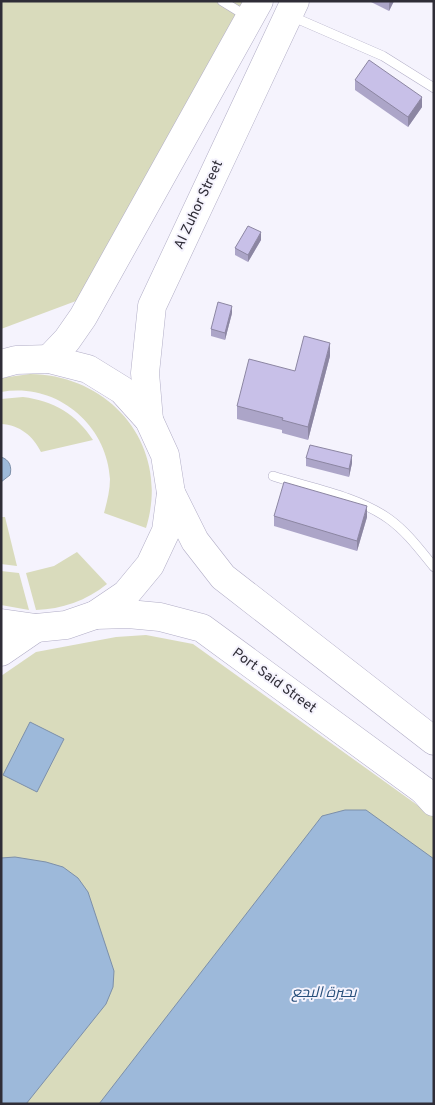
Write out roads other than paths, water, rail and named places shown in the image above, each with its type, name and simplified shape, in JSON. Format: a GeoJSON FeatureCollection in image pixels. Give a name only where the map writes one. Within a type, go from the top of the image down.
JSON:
{"type":"FeatureCollection","features":[{"type":"Feature","properties":{"kind":"main road","name":"Al Zuhor Street"},"geometry":{"type":"LineString","coordinates":[[149,420],[146,373],[152,306],[292,8]]}},
{"type":"Feature","properties":{"kind":"main road"},"geometry":{"type":"LineString","coordinates":[[49,359],[67,340],[83,317],[255,10]]}},
{"type":"Feature","properties":{"kind":"main road"},"geometry":{"type":"LineString","coordinates":[[1,364],[16,360],[49,359],[88,369],[122,390],[149,420],[165,455],[171,493],[166,530],[150,565],[126,594],[95,615],[66,624],[36,628],[1,622]]}},
{"type":"Feature","properties":{"kind":"main road"},"geometry":{"type":"LineString","coordinates":[[171,493],[195,541],[223,577],[434,741]]}},
{"type":"Feature","properties":{"kind":"main road","name":"Port Said Street"},"geometry":{"type":"LineString","coordinates":[[95,615],[128,614],[160,617],[202,628],[431,797]]}},
{"type":"Feature","properties":{"kind":"main road"},"geometry":{"type":"LineString","coordinates":[[1,652],[36,628]]}},
{"type":"Feature","properties":{"kind":"lane"},"geometry":{"type":"LineString","coordinates":[[222,1],[255,10]]}},
{"type":"Feature","properties":{"kind":"lane"},"geometry":{"type":"LineString","coordinates":[[292,8],[383,56],[434,88]]}},
{"type":"Feature","properties":{"kind":"lane"},"geometry":{"type":"LineString","coordinates":[[273,476],[360,503],[388,519],[404,532],[434,567]]}},
{"type":"Feature","properties":{"kind":"water"},"geometry":{"type":"Polygon","coordinates":[[[1,457],[10,464],[11,469],[10,475],[1,482],[1,457]]]}},
{"type":"Feature","properties":{"kind":"water"},"geometry":{"type":"Polygon","coordinates":[[[30,722],[64,739],[37,792],[3,775],[30,722]]]}},
{"type":"Feature","properties":{"kind":"water","name":"بحيرة البجع"},"geometry":{"type":"Polygon","coordinates":[[[345,810],[366,810],[434,859],[434,1104],[99,1104],[322,816],[345,810]]]}},
{"type":"Feature","properties":{"kind":"water"},"geometry":{"type":"Polygon","coordinates":[[[15,857],[63,867],[78,878],[88,892],[114,971],[113,987],[106,1004],[26,1104],[1,1104],[1,858],[15,857]]]}}]}
